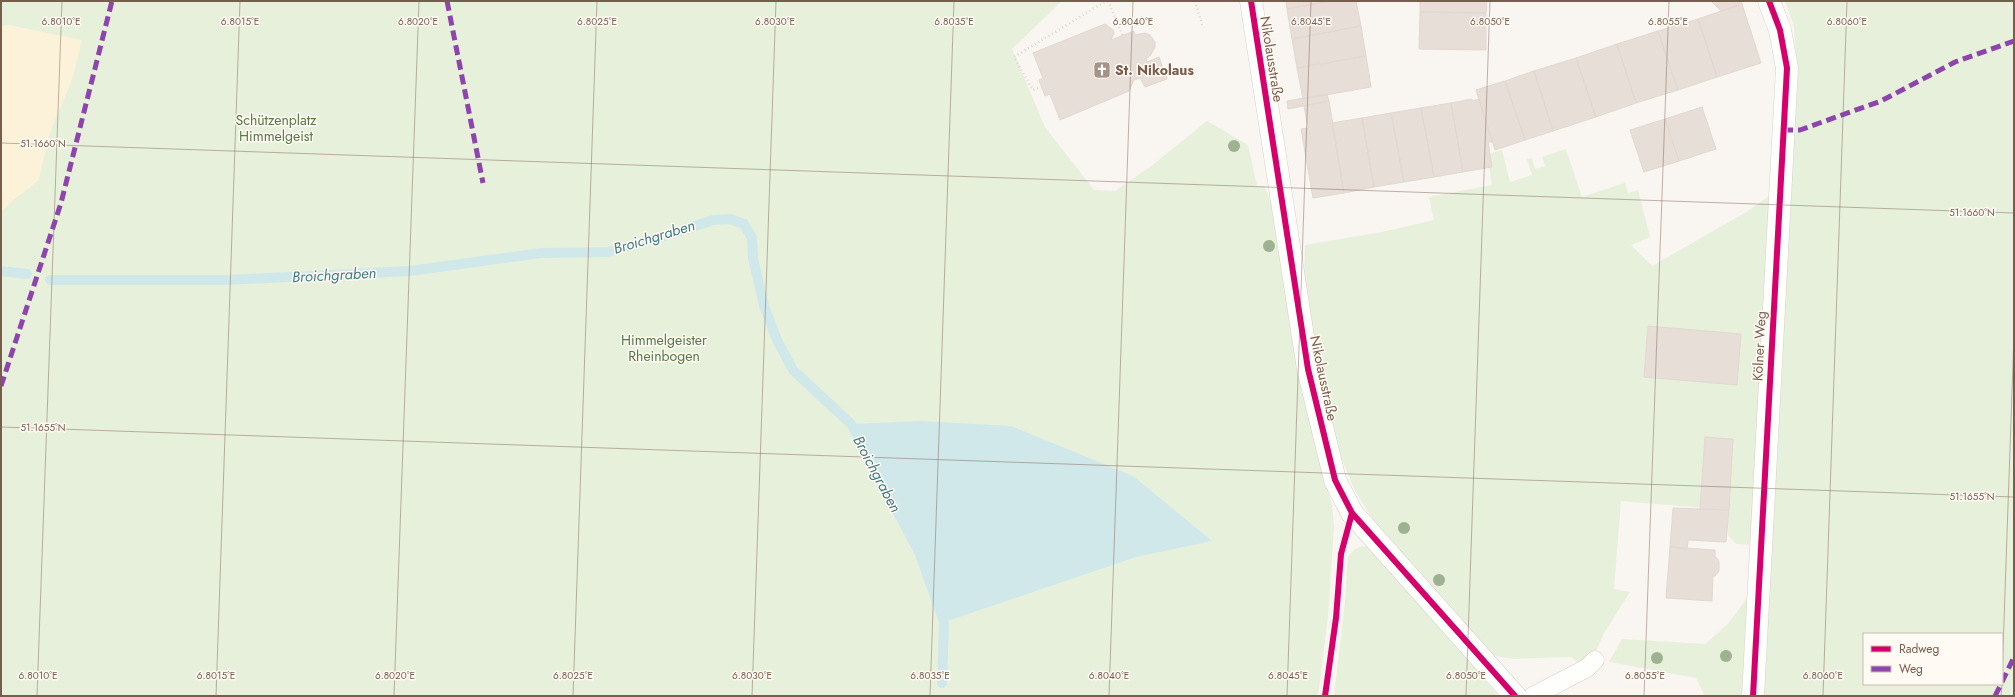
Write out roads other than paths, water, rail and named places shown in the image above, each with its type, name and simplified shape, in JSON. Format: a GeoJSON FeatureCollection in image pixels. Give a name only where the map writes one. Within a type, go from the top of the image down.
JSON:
{"type":"FeatureCollection","features":[{"type":"Feature","properties":{"kind":"street","name":"Nikolausstraße"},"geometry":{"type":"LineString","coordinates":[[1251,1],[1308,369],[1335,480],[1352,513],[1515,696]]}},
{"type":"Feature","properties":{"kind":"street","name":"Kölner Weg"},"geometry":{"type":"LineString","coordinates":[[1752,696],[1787,68],[1780,30],[1769,1]]}},
{"type":"Feature","properties":{"kind":"lane"},"geometry":{"type":"LineString","coordinates":[[1533,696],[1587,668],[1595,660]]}},
{"type":"Feature","properties":{"kind":"water"},"geometry":{"type":"Polygon","coordinates":[[[921,421],[1011,426],[1133,476],[1212,541],[1136,557],[944,622],[920,554],[851,424],[921,421]]]}},
{"type":"Feature","properties":{"kind":"waterway","name":"Broichgraben"},"geometry":{"type":"LineString","coordinates":[[50,280],[227,280],[410,271],[541,253],[608,252],[665,236],[713,220],[730,219],[744,224],[752,238],[753,258],[764,306],[777,340],[793,370],[851,424],[920,554],[944,622],[942,683]]}},
{"type":"Feature","properties":{"kind":"waterway","name":"Broichgraben"},"geometry":{"type":"LineString","coordinates":[[1,271],[27,274]]}},
{"type":"Feature","properties":{"kind":"place","name":"St. Nikolaus"},"geometry":{"type":"Point","coordinates":[1102,70]}},
{"type":"Feature","properties":{"kind":"park label","name":"Schützenplatz Himmelgeist"},"geometry":{"type":"Point","coordinates":[276,128]}},
{"type":"Feature","properties":{"kind":"park label","name":"Himmelgeister Rheinbogen"},"geometry":{"type":"Point","coordinates":[664,348]}}]}
